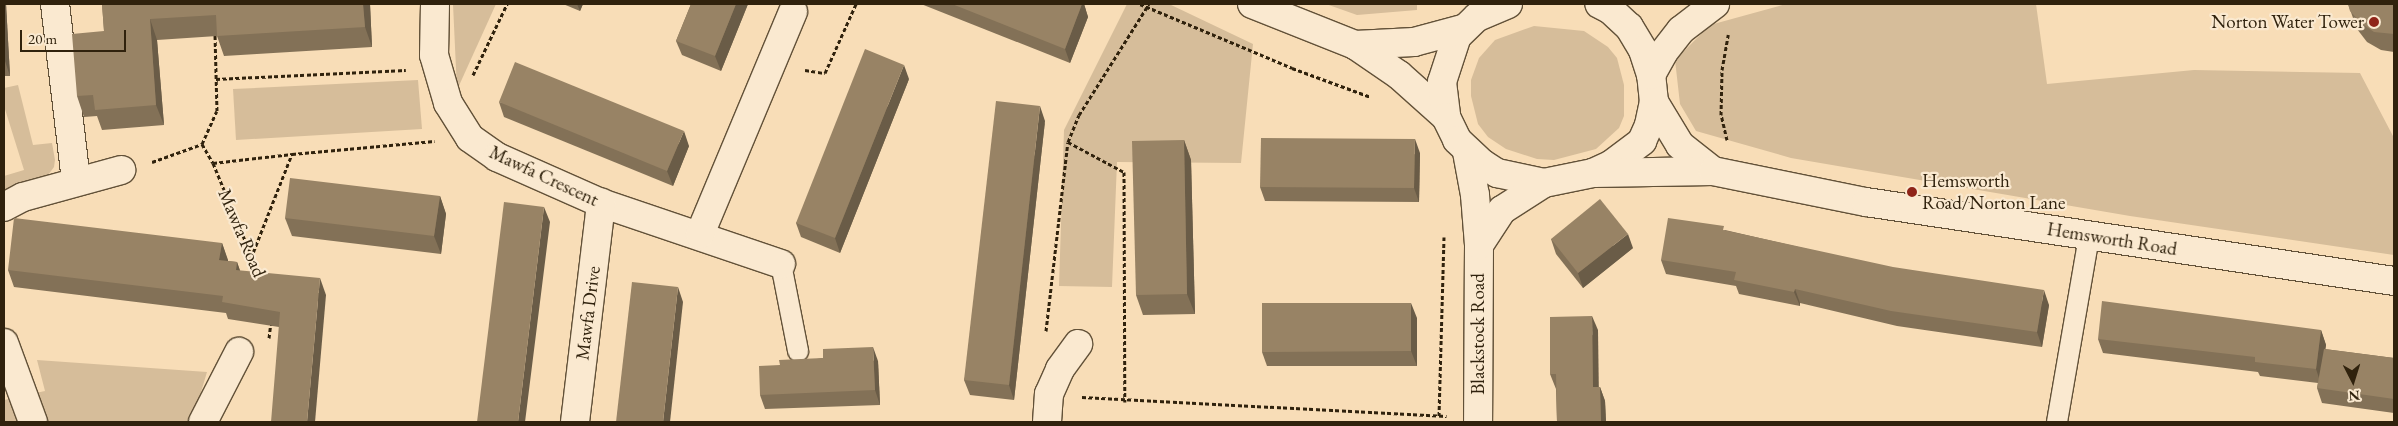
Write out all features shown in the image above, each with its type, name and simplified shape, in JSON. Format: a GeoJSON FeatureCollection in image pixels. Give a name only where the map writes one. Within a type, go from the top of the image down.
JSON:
{"type":"FeatureCollection","features":[{"type":"Feature","properties":{"kind":"street"},"geometry":{"type":"LineString","coordinates":[[55,4],[76,181]]}},
{"type":"Feature","properties":{"kind":"street","name":"Mawfa Crescent"},"geometry":{"type":"LineString","coordinates":[[435,4],[434,55],[448,103],[470,138],[497,157],[601,203],[700,234],[781,264]]}},
{"type":"Feature","properties":{"kind":"street"},"geometry":{"type":"LineString","coordinates":[[1252,4],[1355,45],[1398,75],[1446,118]]}},
{"type":"Feature","properties":{"kind":"street"},"geometry":{"type":"LineString","coordinates":[[1508,4],[1477,17],[1462,29],[1451,48],[1442,82],[1446,118],[1456,140],[1467,152],[1497,173],[1544,183]]}},
{"type":"Feature","properties":{"kind":"street"},"geometry":{"type":"LineString","coordinates":[[1479,245],[1502,210],[1544,183],[1592,172],[1612,164],[1642,140],[1654,102],[1652,75],[1643,50],[1629,26],[1611,10],[1598,4]]}},
{"type":"Feature","properties":{"kind":"street"},"geometry":{"type":"LineString","coordinates":[[1652,75],[1663,52],[1681,30],[1715,4]]}},
{"type":"Feature","properties":{"kind":"street"},"geometry":{"type":"LineString","coordinates":[[700,234],[793,12]]}},
{"type":"Feature","properties":{"kind":"street"},"geometry":{"type":"LineString","coordinates":[[1355,45],[1414,42],[1462,29]]}},
{"type":"Feature","properties":{"kind":"street","name":"Hemsworth Road"},"geometry":{"type":"LineString","coordinates":[[1654,102],[1680,146],[1713,171]]}},
{"type":"Feature","properties":{"kind":"street","name":"Blackstock Road"},"geometry":{"type":"LineString","coordinates":[[1467,152],[1475,195],[1479,245],[1478,420]]}},
{"type":"Feature","properties":{"kind":"street"},"geometry":{"type":"LineString","coordinates":[[4,207],[23,197],[121,170]]}},
{"type":"Feature","properties":{"kind":"street","name":"Hemsworth Road"},"geometry":{"type":"LineString","coordinates":[[1592,172],[1713,171],[1866,202],[2394,281]]}},
{"type":"Feature","properties":{"kind":"street","name":"Mawfa Drive"},"geometry":{"type":"LineString","coordinates":[[575,422],[601,203]]}},
{"type":"Feature","properties":{"kind":"street"},"geometry":{"type":"LineString","coordinates":[[4,344],[33,422]]}},
{"type":"Feature","properties":{"kind":"street"},"geometry":{"type":"LineString","coordinates":[[1047,422],[1050,394],[1060,368],[1078,344]]}},
{"type":"Feature","properties":{"kind":"street"},"geometry":{"type":"LineString","coordinates":[[203,422],[239,352]]}},
{"type":"Feature","properties":{"kind":"lane"},"geometry":{"type":"LineString","coordinates":[[2057,422],[2089,236]]}},
{"type":"Feature","properties":{"kind":"lane"},"geometry":{"type":"LineString","coordinates":[[781,264],[798,351]]}},
{"type":"Feature","properties":{"kind":"path"},"geometry":{"type":"LineString","coordinates":[[455,114],[508,4]]}},
{"type":"Feature","properties":{"kind":"path"},"geometry":{"type":"LineString","coordinates":[[771,64],[825,73],[856,4]]}},
{"type":"Feature","properties":{"kind":"path"},"geometry":{"type":"LineString","coordinates":[[1140,4],[1148,5],[1292,68],[1378,100]]}},
{"type":"Feature","properties":{"kind":"path"},"geometry":{"type":"LineString","coordinates":[[1045,338],[1068,142],[1079,115],[1148,5]]}},
{"type":"Feature","properties":{"kind":"path"},"geometry":{"type":"LineString","coordinates":[[121,170],[140,167],[202,144],[217,111],[215,22]]}},
{"type":"Feature","properties":{"kind":"path"},"geometry":{"type":"LineString","coordinates":[[1731,26],[1722,70],[1721,115],[1729,149],[1742,177]]}},
{"type":"Feature","properties":{"kind":"path"},"geometry":{"type":"LineString","coordinates":[[216,79],[438,68]]}},
{"type":"Feature","properties":{"kind":"path"},"geometry":{"type":"LineString","coordinates":[[213,163],[470,138]]}},
{"type":"Feature","properties":{"kind":"path"},"geometry":{"type":"LineString","coordinates":[[1068,142],[1124,172],[1125,402]]}},
{"type":"Feature","properties":{"kind":"path","name":"Mawfa Road"},"geometry":{"type":"LineString","coordinates":[[202,144],[213,163],[262,281]]}},
{"type":"Feature","properties":{"kind":"path"},"geometry":{"type":"LineString","coordinates":[[251,258],[292,154]]}},
{"type":"Feature","properties":{"kind":"path"},"geometry":{"type":"LineString","coordinates":[[1439,416],[1444,229]]}},
{"type":"Feature","properties":{"kind":"path"},"geometry":{"type":"LineString","coordinates":[[239,352],[268,356],[272,313]]}},
{"type":"Feature","properties":{"kind":"path"},"geometry":{"type":"LineString","coordinates":[[1050,394],[1125,402],[1439,416],[1478,420]]}},
{"type":"Feature","properties":{"kind":"shaded area"},"geometry":{"type":"Polygon","coordinates":[[[453,4],[496,4],[457,90],[453,4]]]}},
{"type":"Feature","properties":{"kind":"shaded area"},"geometry":{"type":"Polygon","coordinates":[[[1127,4],[1169,4],[1253,44],[1241,163],[1117,162],[1112,287],[1059,286],[1064,130],[1127,4]]]}},
{"type":"Feature","properties":{"kind":"shaded area"},"geometry":{"type":"Polygon","coordinates":[[[1326,4],[1417,4],[1417,10],[1357,15],[1326,4]]]}},
{"type":"Feature","properties":{"kind":"shaded area"},"geometry":{"type":"Polygon","coordinates":[[[1786,4],[2036,4],[2047,84],[2194,70],[2360,73],[2394,138],[2394,255],[2130,216],[1791,158],[1696,131],[1680,104],[1675,60],[1710,25],[1786,4]]]}},
{"type":"Feature","properties":{"kind":"shaded area"},"geometry":{"type":"Polygon","coordinates":[[[1534,26],[1584,31],[1608,47],[1617,58],[1624,85],[1624,116],[1619,128],[1596,149],[1554,160],[1537,159],[1506,149],[1488,137],[1478,124],[1471,96],[1471,80],[1479,58],[1495,40],[1534,26]]]}},
{"type":"Feature","properties":{"kind":"shaded area"},"geometry":{"type":"Polygon","coordinates":[[[418,80],[422,129],[236,140],[233,89],[418,80]]]}},
{"type":"Feature","properties":{"kind":"shaded area"},"geometry":{"type":"Polygon","coordinates":[[[18,85],[33,145],[52,143],[55,160],[54,167],[45,179],[4,192],[4,176],[24,170],[4,106],[4,88],[18,85]]]}},
{"type":"Feature","properties":{"kind":"shaded area"},"geometry":{"type":"Polygon","coordinates":[[[37,360],[207,372],[192,422],[4,422],[4,400],[45,391],[37,360]]]}},
{"type":"Feature","properties":{"kind":"building"},"geometry":{"type":"Polygon","coordinates":[[[102,4],[363,4],[365,27],[217,36],[216,15],[150,19],[156,105],[95,110],[93,95],[77,96],[72,34],[104,31],[102,4]]]}},
{"type":"Feature","properties":{"kind":"building"},"geometry":{"type":"Polygon","coordinates":[[[691,4],[736,4],[715,56],[676,41],[691,4]]]}},
{"type":"Feature","properties":{"kind":"building"},"geometry":{"type":"Polygon","coordinates":[[[952,4],[1082,4],[1065,49],[952,4]]]}},
{"type":"Feature","properties":{"kind":"building","name":"Norton Water Tower"},"geometry":{"type":"Polygon","coordinates":[[[2348,4],[2394,4],[2394,34],[2374,32],[2361,23],[2350,11],[2348,4]]]}},
{"type":"Feature","properties":{"kind":"building"},"geometry":{"type":"Polygon","coordinates":[[[865,49],[904,65],[835,238],[796,223],[865,49]]]}},
{"type":"Feature","properties":{"kind":"building"},"geometry":{"type":"Polygon","coordinates":[[[515,62],[684,131],[667,171],[499,102],[515,62]]]}},
{"type":"Feature","properties":{"kind":"building"},"geometry":{"type":"Polygon","coordinates":[[[996,101],[1040,106],[1009,385],[964,380],[996,101]]]}},
{"type":"Feature","properties":{"kind":"building"},"geometry":{"type":"Polygon","coordinates":[[[1261,138],[1415,139],[1414,188],[1260,187],[1261,138]]]}},
{"type":"Feature","properties":{"kind":"building"},"geometry":{"type":"Polygon","coordinates":[[[1184,140],[1187,294],[1136,295],[1132,141],[1184,140]]]}},
{"type":"Feature","properties":{"kind":"building"},"geometry":{"type":"Polygon","coordinates":[[[290,178],[440,196],[434,236],[285,218],[290,178]]]}},
{"type":"Feature","properties":{"kind":"building"},"geometry":{"type":"Polygon","coordinates":[[[1600,199],[1628,234],[1578,273],[1551,239],[1600,199]]]}},
{"type":"Feature","properties":{"kind":"building"},"geometry":{"type":"Polygon","coordinates":[[[504,202],[544,207],[518,422],[477,422],[504,202]]]}},
{"type":"Feature","properties":{"kind":"building"},"geometry":{"type":"Polygon","coordinates":[[[14,218],[222,243],[219,260],[237,262],[236,270],[320,278],[307,422],[271,422],[280,312],[222,302],[223,296],[8,270],[14,218]]]}},
{"type":"Feature","properties":{"kind":"building"},"geometry":{"type":"Polygon","coordinates":[[[1668,218],[1724,226],[1723,230],[1893,267],[2044,290],[2037,332],[1891,311],[1795,289],[1794,292],[1734,280],[1736,272],[1661,260],[1668,218]]]}},
{"type":"Feature","properties":{"kind":"building"},"geometry":{"type":"Polygon","coordinates":[[[632,282],[678,287],[663,422],[616,422],[632,282]]]}},
{"type":"Feature","properties":{"kind":"building"},"geometry":{"type":"Polygon","coordinates":[[[2102,301],[2321,330],[2316,369],[2255,362],[2255,357],[2098,339],[2102,301]]]}},
{"type":"Feature","properties":{"kind":"building"},"geometry":{"type":"Polygon","coordinates":[[[1262,303],[1411,303],[1411,351],[1262,352],[1262,303]]]}},
{"type":"Feature","properties":{"kind":"building"},"geometry":{"type":"Polygon","coordinates":[[[1592,316],[1593,387],[1600,387],[1601,422],[1557,422],[1556,374],[1550,374],[1550,317],[1592,316]]]}},
{"type":"Feature","properties":{"kind":"building"},"geometry":{"type":"Polygon","coordinates":[[[873,347],[875,390],[760,395],[759,366],[780,365],[779,360],[823,358],[823,349],[873,347]]]}},
{"type":"Feature","properties":{"kind":"building"},"geometry":{"type":"Polygon","coordinates":[[[2324,349],[2394,358],[2394,399],[2317,388],[2324,349]]]}},
{"type":"Feature","properties":{"kind":"place","name":"Norton Water Tower"},"geometry":{"type":"Point","coordinates":[2374,22]}},
{"type":"Feature","properties":{"kind":"place","name":"Hemsworth Road/Norton Lane"},"geometry":{"type":"Point","coordinates":[1912,192]}}]}
